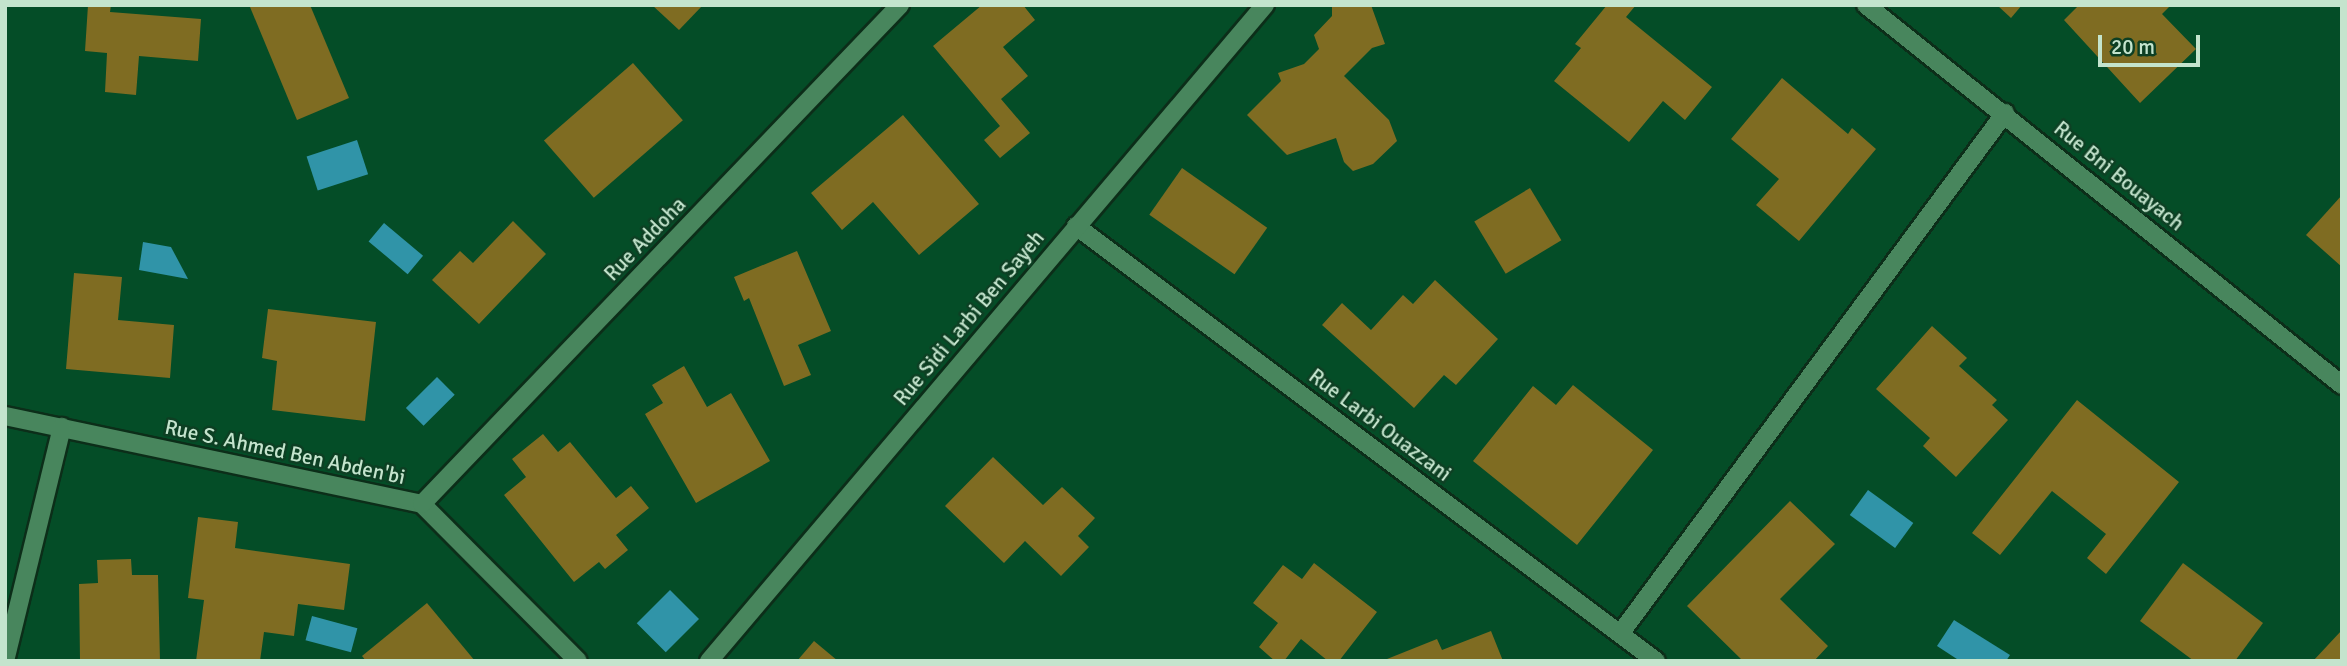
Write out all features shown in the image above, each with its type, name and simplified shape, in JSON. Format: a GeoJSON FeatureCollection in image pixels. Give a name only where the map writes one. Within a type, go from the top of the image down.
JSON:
{"type":"FeatureCollection","features":[{"type":"Feature","properties":{"kind":"street","name":"Rue Addoha"},"geometry":{"type":"LineString","coordinates":[[422,504],[900,5]]}},
{"type":"Feature","properties":{"kind":"street","name":"Rue Sidi Larbi Ben Sayeh"},"geometry":{"type":"LineString","coordinates":[[709,661],[1265,5]]}},
{"type":"Feature","properties":{"kind":"street","name":"Rue Bni Bouayach"},"geometry":{"type":"LineString","coordinates":[[1866,5],[2005,113],[2342,385]]}},
{"type":"Feature","properties":{"kind":"street"},"geometry":{"type":"LineString","coordinates":[[1620,634],[2005,113]]}},
{"type":"Feature","properties":{"kind":"street","name":"Rue Larbi Ouazzani"},"geometry":{"type":"LineString","coordinates":[[1076,226],[1656,661]]}},
{"type":"Feature","properties":{"kind":"street","name":"Rue S. Ahmed Ben Abden'bi"},"geometry":{"type":"LineString","coordinates":[[5,416],[422,504],[578,661]]}},
{"type":"Feature","properties":{"kind":"street"},"geometry":{"type":"LineString","coordinates":[[5,661],[62,428]]}},
{"type":"Feature","properties":{"kind":"water"},"geometry":{"type":"Polygon","coordinates":[[[357,140],[368,174],[318,191],[307,156],[357,140]]]}},
{"type":"Feature","properties":{"kind":"water"},"geometry":{"type":"Polygon","coordinates":[[[384,223],[423,256],[408,274],[369,241],[384,223]]]}},
{"type":"Feature","properties":{"kind":"water"},"geometry":{"type":"Polygon","coordinates":[[[143,242],[171,247],[188,279],[139,270],[143,242]]]}},
{"type":"Feature","properties":{"kind":"water"},"geometry":{"type":"Polygon","coordinates":[[[437,377],[455,395],[424,426],[406,408],[437,377]]]}},
{"type":"Feature","properties":{"kind":"water"},"geometry":{"type":"Polygon","coordinates":[[[1868,490],[1913,523],[1895,548],[1850,515],[1868,490]]]}},
{"type":"Feature","properties":{"kind":"water"},"geometry":{"type":"Polygon","coordinates":[[[670,590],[699,619],[666,652],[637,623],[670,590]]]}},
{"type":"Feature","properties":{"kind":"water"},"geometry":{"type":"Polygon","coordinates":[[[312,616],[357,628],[351,652],[306,640],[312,616]]]}},
{"type":"Feature","properties":{"kind":"water"},"geometry":{"type":"Polygon","coordinates":[[[1954,620],[2010,655],[2006,661],[1960,661],[1937,646],[1954,620]]]}},
{"type":"Feature","properties":{"kind":"building"},"geometry":{"type":"Polygon","coordinates":[[[88,5],[111,5],[110,12],[201,19],[198,61],[139,56],[136,95],[105,92],[107,53],[85,51],[88,5]]]}},
{"type":"Feature","properties":{"kind":"building"},"geometry":{"type":"Polygon","coordinates":[[[310,5],[349,98],[297,120],[250,7],[310,5]]]}},
{"type":"Feature","properties":{"kind":"building"},"geometry":{"type":"Polygon","coordinates":[[[652,5],[703,5],[679,30],[652,5]]]}},
{"type":"Feature","properties":{"kind":"building"},"geometry":{"type":"Polygon","coordinates":[[[982,5],[1023,5],[1035,20],[1003,47],[1028,76],[1001,99],[1030,133],[1000,158],[984,140],[1000,126],[933,46],[982,5]]]}},
{"type":"Feature","properties":{"kind":"building"},"geometry":{"type":"Polygon","coordinates":[[[1332,5],[1371,5],[1385,44],[1372,48],[1344,76],[1389,120],[1397,141],[1373,164],[1353,171],[1344,162],[1336,138],[1287,155],[1247,115],[1281,81],[1278,73],[1304,64],[1319,49],[1314,35],[1332,16],[1332,5]]]}},
{"type":"Feature","properties":{"kind":"building"},"geometry":{"type":"Polygon","coordinates":[[[1607,5],[1636,5],[1626,17],[1712,87],[1685,120],[1663,101],[1629,142],[1554,81],[1581,48],[1575,44],[1607,5]]]}},
{"type":"Feature","properties":{"kind":"building"},"geometry":{"type":"Polygon","coordinates":[[[1997,5],[2022,5],[2011,18],[1997,5]]]}},
{"type":"Feature","properties":{"kind":"building"},"geometry":{"type":"Polygon","coordinates":[[[2079,5],[2171,5],[2162,14],[2196,49],[2140,103],[2064,20],[2079,5]]]}},
{"type":"Feature","properties":{"kind":"building"},"geometry":{"type":"Polygon","coordinates":[[[633,63],[683,120],[594,198],[544,140],[633,63]]]}},
{"type":"Feature","properties":{"kind":"building"},"geometry":{"type":"Polygon","coordinates":[[[1782,78],[1848,134],[1852,128],[1876,149],[1799,241],[1756,205],[1779,179],[1731,139],[1782,78]]]}},
{"type":"Feature","properties":{"kind":"building"},"geometry":{"type":"Polygon","coordinates":[[[903,115],[979,204],[919,255],[873,202],[842,230],[811,193],[903,115]]]}},
{"type":"Feature","properties":{"kind":"building"},"geometry":{"type":"Polygon","coordinates":[[[1182,168],[1267,228],[1234,274],[1149,215],[1182,168]]]}},
{"type":"Feature","properties":{"kind":"building"},"geometry":{"type":"Polygon","coordinates":[[[1530,188],[1561,240],[1506,274],[1474,221],[1530,188]]]}},
{"type":"Feature","properties":{"kind":"building"},"geometry":{"type":"Polygon","coordinates":[[[2342,195],[2342,267],[2306,235],[2342,195]]]}},
{"type":"Feature","properties":{"kind":"building"},"geometry":{"type":"Polygon","coordinates":[[[513,221],[546,254],[479,324],[432,280],[460,251],[473,263],[513,221]]]}},
{"type":"Feature","properties":{"kind":"building"},"geometry":{"type":"Polygon","coordinates":[[[797,251],[831,331],[798,345],[811,375],[784,386],[749,298],[744,301],[734,277],[797,251]]]}},
{"type":"Feature","properties":{"kind":"building"},"geometry":{"type":"Polygon","coordinates":[[[74,273],[122,277],[118,320],[174,325],[170,378],[66,369],[74,273]]]}},
{"type":"Feature","properties":{"kind":"building"},"geometry":{"type":"Polygon","coordinates":[[[1435,280],[1498,339],[1456,385],[1444,375],[1414,408],[1322,325],[1342,303],[1371,330],[1403,295],[1413,304],[1435,280]]]}},
{"type":"Feature","properties":{"kind":"building"},"geometry":{"type":"Polygon","coordinates":[[[268,309],[376,322],[365,421],[272,410],[277,361],[262,358],[268,309]]]}},
{"type":"Feature","properties":{"kind":"building"},"geometry":{"type":"Polygon","coordinates":[[[1932,326],[1967,358],[1959,366],[1997,400],[1992,405],[2008,420],[1956,477],[1923,446],[1930,438],[1876,389],[1932,326]]]}},
{"type":"Feature","properties":{"kind":"building"},"geometry":{"type":"Polygon","coordinates":[[[684,366],[707,407],[731,393],[770,461],[696,503],[645,414],[663,403],[652,385],[684,366]]]}},
{"type":"Feature","properties":{"kind":"building"},"geometry":{"type":"Polygon","coordinates":[[[1573,385],[1653,450],[1577,545],[1473,461],[1533,386],[1556,405],[1573,385]]]}},
{"type":"Feature","properties":{"kind":"building"},"geometry":{"type":"Polygon","coordinates":[[[2077,400],[2179,482],[2106,574],[2087,558],[2106,534],[2052,491],[2000,555],[1972,533],[2077,400]]]}},
{"type":"Feature","properties":{"kind":"building"},"geometry":{"type":"Polygon","coordinates":[[[543,434],[558,452],[570,442],[616,498],[631,486],[649,508],[616,535],[628,550],[605,569],[599,562],[574,582],[504,495],[526,477],[512,459],[543,434]]]}},
{"type":"Feature","properties":{"kind":"building"},"geometry":{"type":"Polygon","coordinates":[[[993,457],[1043,505],[1062,487],[1095,518],[1078,536],[1089,547],[1061,576],[1025,541],[1004,563],[945,506],[993,457]]]}},
{"type":"Feature","properties":{"kind":"building"},"geometry":{"type":"Polygon","coordinates":[[[1790,501],[1835,544],[1780,599],[1828,646],[1814,661],[1743,661],[1687,606],[1790,501]]]}},
{"type":"Feature","properties":{"kind":"building"},"geometry":{"type":"Polygon","coordinates":[[[198,517],[238,522],[235,548],[350,564],[344,610],[298,604],[294,636],[264,632],[260,661],[196,661],[204,600],[188,598],[198,517]]]}},
{"type":"Feature","properties":{"kind":"building"},"geometry":{"type":"Polygon","coordinates":[[[131,559],[132,575],[158,575],[160,661],[80,661],[79,584],[98,583],[97,560],[131,559]]]}},
{"type":"Feature","properties":{"kind":"building"},"geometry":{"type":"Polygon","coordinates":[[[1314,563],[1377,612],[1339,661],[1328,661],[1301,639],[1284,661],[1275,661],[1259,647],[1278,623],[1253,603],[1283,565],[1302,579],[1314,563]]]}},
{"type":"Feature","properties":{"kind":"building"},"geometry":{"type":"Polygon","coordinates":[[[2183,563],[2263,623],[2235,661],[2194,661],[2140,621],[2183,563]]]}},
{"type":"Feature","properties":{"kind":"building"},"geometry":{"type":"Polygon","coordinates":[[[427,603],[475,661],[366,661],[362,656],[427,603]]]}},
{"type":"Feature","properties":{"kind":"building"},"geometry":{"type":"Polygon","coordinates":[[[2342,630],[2342,661],[2313,661],[2342,630]]]}},
{"type":"Feature","properties":{"kind":"building"},"geometry":{"type":"Polygon","coordinates":[[[1491,631],[1503,661],[1382,661],[1437,639],[1442,650],[1491,631]]]}},
{"type":"Feature","properties":{"kind":"building"},"geometry":{"type":"Polygon","coordinates":[[[814,641],[838,661],[797,661],[814,641]]]}}]}
